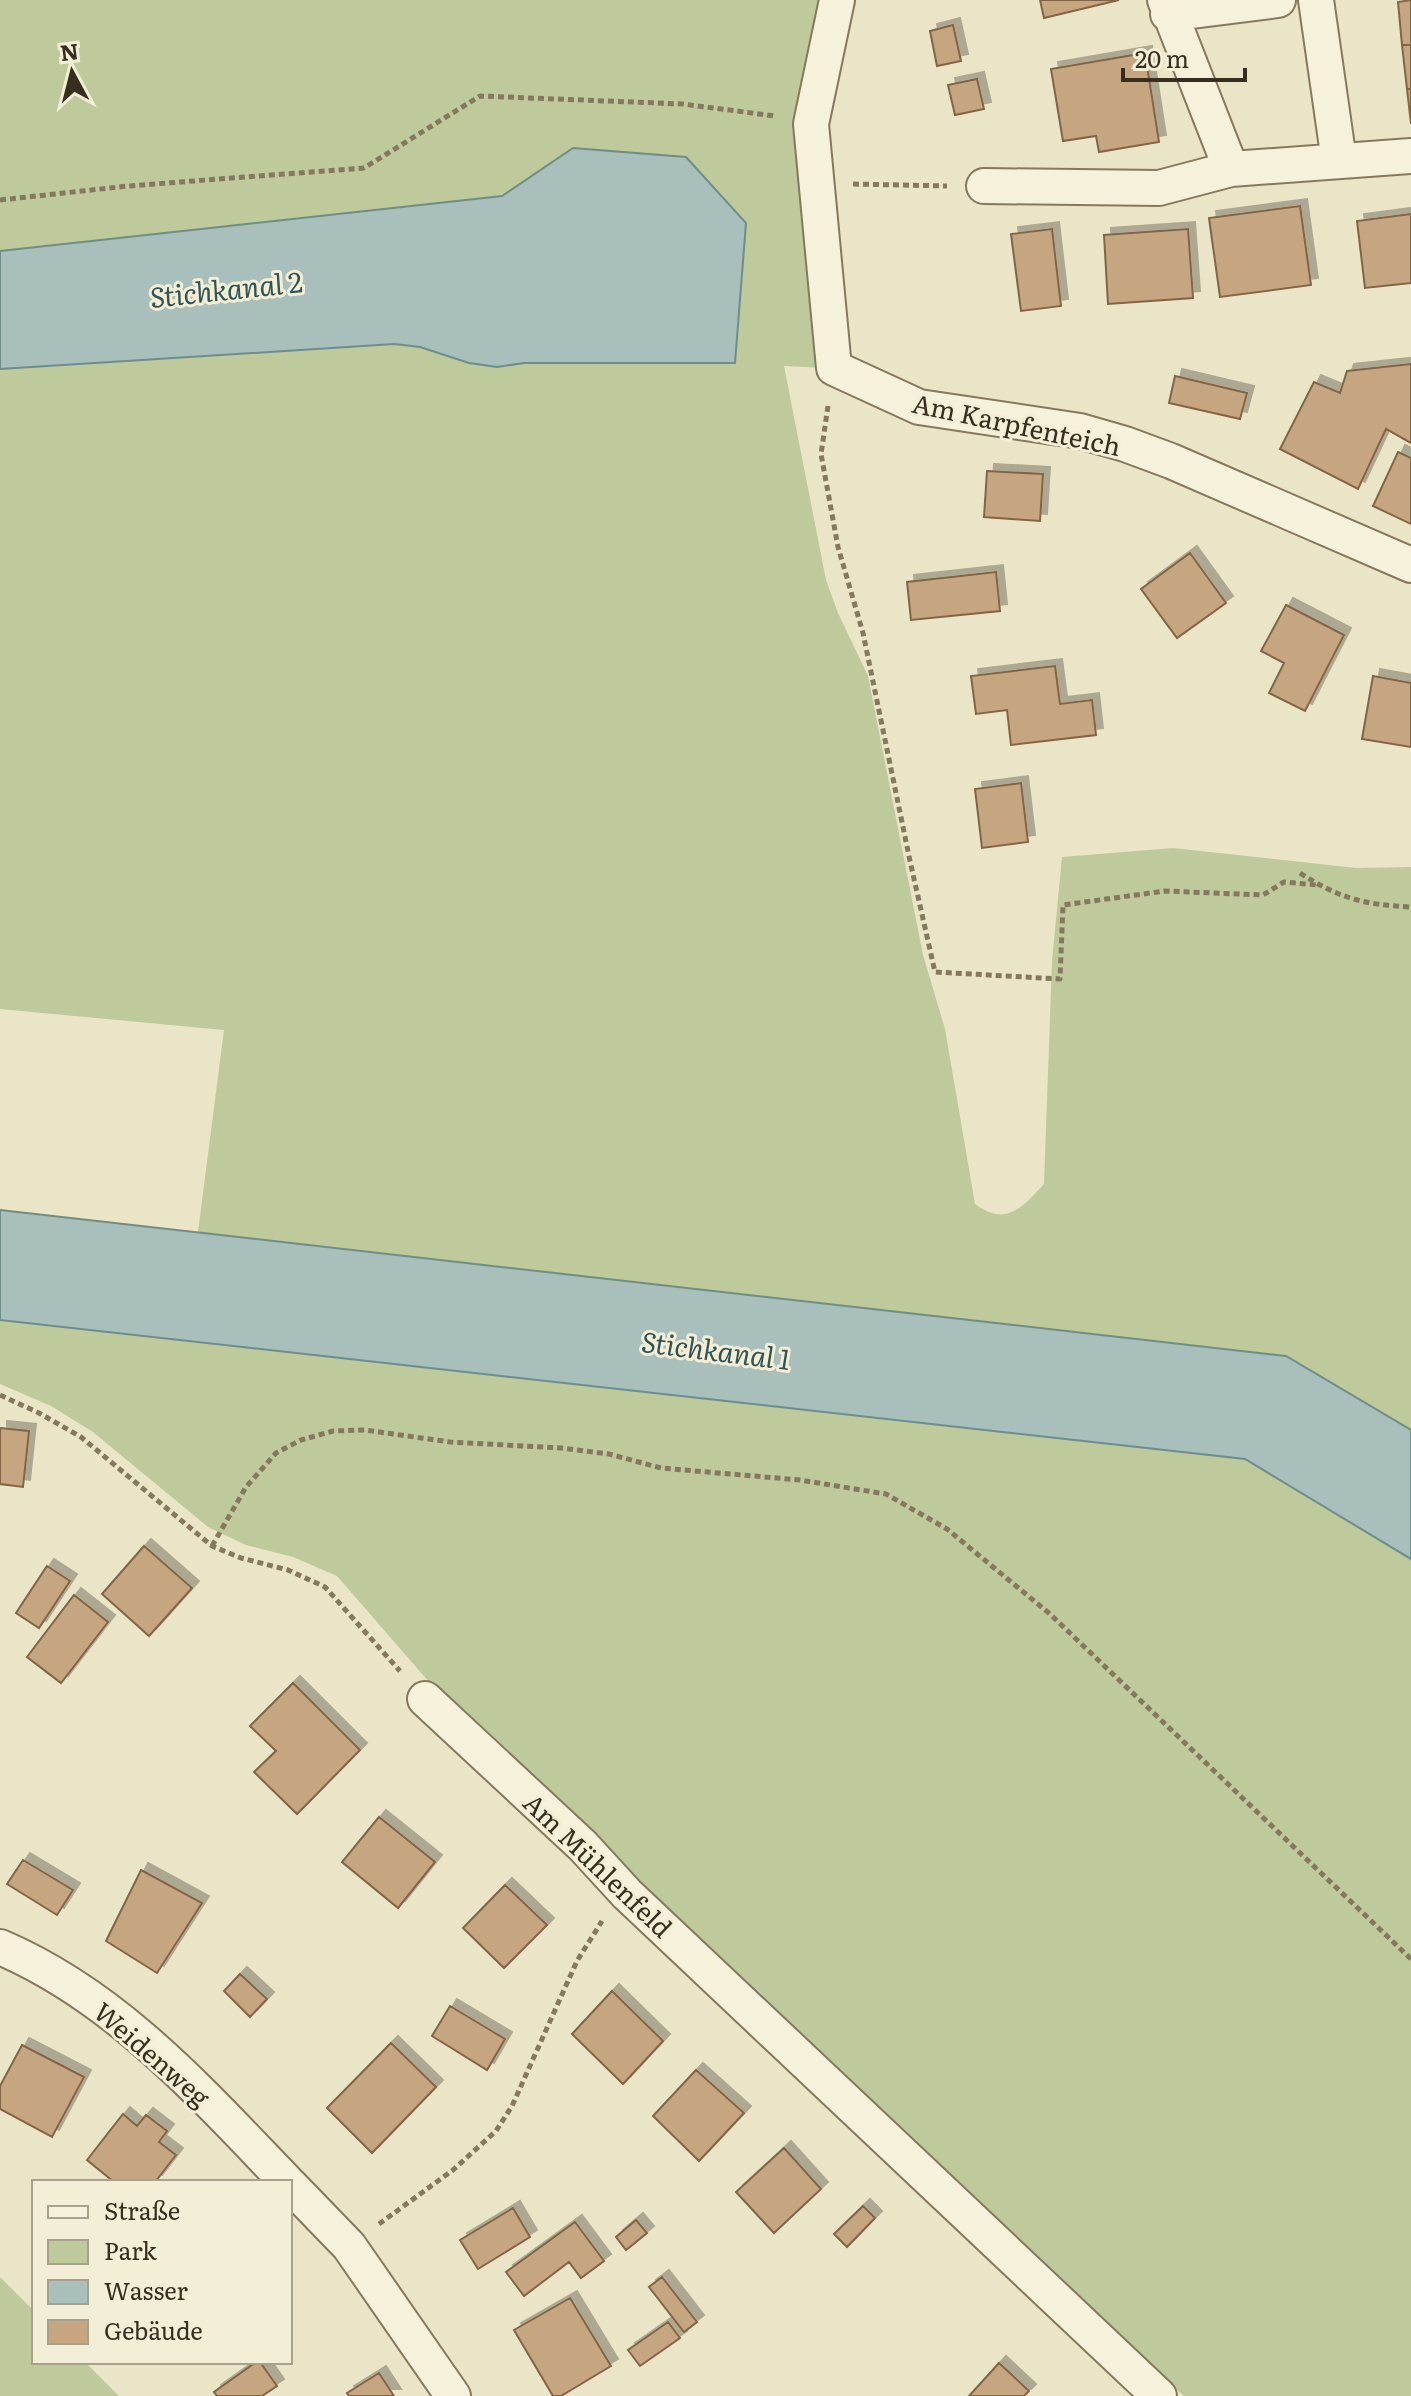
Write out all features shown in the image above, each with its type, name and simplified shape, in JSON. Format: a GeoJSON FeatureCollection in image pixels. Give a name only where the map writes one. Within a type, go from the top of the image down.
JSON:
{"type":"FeatureCollection","features":[{"type":"Feature","properties":{"kind":"street"},"geometry":{"type":"LineString","coordinates":[[834,368],[811,124],[837,0]]}},
{"type":"Feature","properties":{"kind":"street"},"geometry":{"type":"LineString","coordinates":[[1231,169],[1166,7],[1278,0]]}},
{"type":"Feature","properties":{"kind":"street"},"geometry":{"type":"LineString","coordinates":[[1316,0],[1339,161]]}},
{"type":"Feature","properties":{"kind":"street"},"geometry":{"type":"LineString","coordinates":[[984,186],[1159,188],[1231,169],[1411,156]]}},
{"type":"Feature","properties":{"kind":"street","name":"Am Karpfenteich"},"geometry":{"type":"LineString","coordinates":[[834,368],[919,407],[1080,431],[1125,444],[1186,467],[1411,565]]}},
{"type":"Feature","properties":{"kind":"street","name":"Am Mühlenfeld"},"geometry":{"type":"LineString","coordinates":[[425,1699],[1159,2396]]}},
{"type":"Feature","properties":{"kind":"street","name":"Weidenweg"},"geometry":{"type":"LineString","coordinates":[[0,1947],[27,1959],[96,2001],[176,2066],[286,2180]]}},
{"type":"Feature","properties":{"kind":"street","name":"Weidenweg"},"geometry":{"type":"LineString","coordinates":[[292,2186],[349,2246],[453,2396]]}},
{"type":"Feature","properties":{"kind":"path"},"geometry":{"type":"LineString","coordinates":[[0,200],[128,186],[364,168],[480,96],[683,104],[811,124]]}},
{"type":"Feature","properties":{"kind":"path"},"geometry":{"type":"LineString","coordinates":[[817,183],[984,186]]}},
{"type":"Feature","properties":{"kind":"path"},"geometry":{"type":"LineString","coordinates":[[834,368],[821,454],[838,547],[863,633],[935,972],[1060,979],[1063,905],[1165,891],[1263,895],[1284,882],[1318,885]]}},
{"type":"Feature","properties":{"kind":"path"},"geometry":{"type":"LineString","coordinates":[[1300,873],[1335,895],[1367,903],[1411,907]]}},
{"type":"Feature","properties":{"kind":"path"},"geometry":{"type":"LineString","coordinates":[[0,1395],[81,1437],[212,1546],[241,1558],[288,1570],[325,1587],[425,1699]]}},
{"type":"Feature","properties":{"kind":"path"},"geometry":{"type":"LineString","coordinates":[[212,1546],[246,1487],[276,1453],[301,1440],[333,1431],[365,1430],[450,1442],[561,1448],[609,1454],[661,1468],[800,1480],[886,1494],[947,1529],[1050,1614],[1411,1959]]}},
{"type":"Feature","properties":{"kind":"path"},"geometry":{"type":"LineString","coordinates":[[349,2246],[453,2170],[496,2131],[512,2106],[577,1961],[606,1915],[627,1894]]}},
{"type":"Feature","properties":{"kind":"green space"},"geometry":{"type":"Polygon","coordinates":[[[0,0],[826,0],[825,368],[784,366],[826,580],[868,676],[923,955],[945,1029],[975,1204],[996,1214],[1013,1212],[1044,1184],[1052,961],[1062,857],[1173,848],[1356,868],[1411,867],[1411,1430],[1285,1356],[198,1232],[224,1030],[0,1009],[0,369],[394,344],[420,347],[469,363],[497,367],[524,363],[573,148],[502,196],[0,251],[0,0]]]}},
{"type":"Feature","properties":{"kind":"green space"},"geometry":{"type":"Polygon","coordinates":[[[0,1320],[1245,1459],[1411,1559],[1411,2396],[1184,2396],[436,1690],[337,1576],[293,1557],[246,1545],[208,1527],[93,1432],[51,1406],[0,1384],[0,1320]]]}},
{"type":"Feature","properties":{"kind":"green space"},"geometry":{"type":"Polygon","coordinates":[[[0,2277],[32,2309],[32,2364],[87,2364],[119,2396],[0,2396],[0,2277]]]}},
{"type":"Feature","properties":{"kind":"water","name":"Stichkanal 2"},"geometry":{"type":"Polygon","coordinates":[[[573,148],[686,157],[746,223],[735,363],[524,363],[497,367],[469,363],[420,347],[394,344],[0,369],[0,251],[502,196],[573,148]]]}},
{"type":"Feature","properties":{"kind":"water","name":"Stichkanal 1"},"geometry":{"type":"Polygon","coordinates":[[[0,1210],[1286,1356],[1411,1430],[1411,1559],[1245,1459],[0,1320],[0,1210]]]}},
{"type":"Feature","properties":{"kind":"building"},"geometry":{"type":"Polygon","coordinates":[[[1040,0],[1119,0],[1044,18],[1040,0]]]}},
{"type":"Feature","properties":{"kind":"building"},"geometry":{"type":"Polygon","coordinates":[[[1411,0],[1411,45],[1402,45],[1398,2],[1411,0]]]}},
{"type":"Feature","properties":{"kind":"building"},"geometry":{"type":"Polygon","coordinates":[[[953,25],[961,61],[937,66],[930,31],[953,25]]]}},
{"type":"Feature","properties":{"kind":"building"},"geometry":{"type":"Polygon","coordinates":[[[1402,45],[1411,45],[1411,89],[1407,89],[1402,45]]]}},
{"type":"Feature","properties":{"kind":"building"},"geometry":{"type":"Polygon","coordinates":[[[1145,53],[1159,142],[1099,152],[1096,136],[1063,141],[1051,69],[1145,53]]]}},
{"type":"Feature","properties":{"kind":"building"},"geometry":{"type":"Polygon","coordinates":[[[977,79],[984,109],[955,115],[948,85],[977,79]]]}},
{"type":"Feature","properties":{"kind":"building"},"geometry":{"type":"Polygon","coordinates":[[[1407,89],[1411,89],[1411,124],[1407,89]]]}},
{"type":"Feature","properties":{"kind":"building"},"geometry":{"type":"Polygon","coordinates":[[[1300,206],[1311,285],[1220,297],[1209,218],[1300,206]]]}},
{"type":"Feature","properties":{"kind":"building"},"geometry":{"type":"Polygon","coordinates":[[[1411,214],[1411,283],[1365,288],[1357,221],[1411,214]]]}},
{"type":"Feature","properties":{"kind":"building"},"geometry":{"type":"Polygon","coordinates":[[[1052,229],[1061,306],[1021,311],[1011,234],[1052,229]]]}},
{"type":"Feature","properties":{"kind":"building"},"geometry":{"type":"Polygon","coordinates":[[[1188,229],[1193,298],[1108,304],[1104,235],[1188,229]]]}},
{"type":"Feature","properties":{"kind":"building"},"geometry":{"type":"Polygon","coordinates":[[[1411,364],[1411,443],[1386,429],[1358,489],[1280,449],[1314,382],[1340,393],[1347,371],[1411,364]]]}},
{"type":"Feature","properties":{"kind":"building"},"geometry":{"type":"Polygon","coordinates":[[[1175,376],[1247,393],[1240,419],[1169,403],[1175,376]]]}},
{"type":"Feature","properties":{"kind":"building"},"geometry":{"type":"Polygon","coordinates":[[[1398,452],[1411,458],[1411,524],[1373,506],[1398,452]]]}},
{"type":"Feature","properties":{"kind":"building"},"geometry":{"type":"Polygon","coordinates":[[[987,471],[1043,474],[1040,521],[984,517],[987,471]]]}},
{"type":"Feature","properties":{"kind":"building"},"geometry":{"type":"Polygon","coordinates":[[[1190,553],[1226,603],[1177,638],[1141,589],[1190,553]]]}},
{"type":"Feature","properties":{"kind":"building"},"geometry":{"type":"Polygon","coordinates":[[[996,572],[1000,611],[911,620],[907,582],[996,572]]]}},
{"type":"Feature","properties":{"kind":"building"},"geometry":{"type":"Polygon","coordinates":[[[1286,605],[1344,635],[1305,711],[1269,693],[1284,663],[1261,651],[1286,605]]]}},
{"type":"Feature","properties":{"kind":"building"},"geometry":{"type":"Polygon","coordinates":[[[1055,666],[1060,704],[1092,700],[1096,735],[1011,745],[1007,710],[976,714],[971,676],[1055,666]]]}},
{"type":"Feature","properties":{"kind":"building"},"geometry":{"type":"Polygon","coordinates":[[[1373,676],[1411,683],[1411,747],[1362,739],[1373,676]]]}},
{"type":"Feature","properties":{"kind":"building"},"geometry":{"type":"Polygon","coordinates":[[[1021,783],[1028,842],[982,848],[975,789],[1021,783]]]}},
{"type":"Feature","properties":{"kind":"building"},"geometry":{"type":"Polygon","coordinates":[[[0,1428],[29,1431],[23,1487],[0,1484],[0,1428]]]}},
{"type":"Feature","properties":{"kind":"building"},"geometry":{"type":"Polygon","coordinates":[[[144,1546],[192,1588],[149,1636],[102,1594],[144,1546]]]}},
{"type":"Feature","properties":{"kind":"building"},"geometry":{"type":"Polygon","coordinates":[[[47,1566],[70,1581],[39,1628],[16,1613],[47,1566]]]}},
{"type":"Feature","properties":{"kind":"building"},"geometry":{"type":"Polygon","coordinates":[[[74,1595],[108,1622],[61,1683],[27,1657],[74,1595]]]}},
{"type":"Feature","properties":{"kind":"building"},"geometry":{"type":"Polygon","coordinates":[[[293,1683],[360,1750],[297,1814],[254,1772],[276,1751],[250,1726],[293,1683]]]}},
{"type":"Feature","properties":{"kind":"building"},"geometry":{"type":"Polygon","coordinates":[[[379,1817],[435,1862],[398,1908],[342,1862],[379,1817]]]}},
{"type":"Feature","properties":{"kind":"building"},"geometry":{"type":"Polygon","coordinates":[[[23,1860],[73,1890],[57,1915],[7,1884],[23,1860]]]}},
{"type":"Feature","properties":{"kind":"building"},"geometry":{"type":"Polygon","coordinates":[[[141,1870],[202,1903],[157,1973],[106,1941],[141,1870]]]}},
{"type":"Feature","properties":{"kind":"building"},"geometry":{"type":"Polygon","coordinates":[[[505,1885],[547,1925],[504,1968],[463,1928],[505,1885]]]}},
{"type":"Feature","properties":{"kind":"building"},"geometry":{"type":"Polygon","coordinates":[[[240,1974],[267,1999],[250,2017],[224,1991],[240,1974]]]}},
{"type":"Feature","properties":{"kind":"building"},"geometry":{"type":"Polygon","coordinates":[[[612,1991],[663,2041],[623,2084],[572,2034],[612,1991]]]}},
{"type":"Feature","properties":{"kind":"building"},"geometry":{"type":"Polygon","coordinates":[[[450,2006],[505,2039],[487,2070],[432,2036],[450,2006]]]}},
{"type":"Feature","properties":{"kind":"building"},"geometry":{"type":"Polygon","coordinates":[[[391,2043],[436,2087],[372,2153],[327,2108],[391,2043]]]}},
{"type":"Feature","properties":{"kind":"building"},"geometry":{"type":"Polygon","coordinates":[[[22,2045],[84,2077],[52,2137],[0,2109],[0,2086],[22,2045]]]}},
{"type":"Feature","properties":{"kind":"building"},"geometry":{"type":"Polygon","coordinates":[[[696,2070],[744,2113],[699,2161],[653,2116],[696,2070]]]}},
{"type":"Feature","properties":{"kind":"building"},"geometry":{"type":"Polygon","coordinates":[[[123,2114],[137,2126],[146,2115],[167,2131],[159,2142],[176,2155],[157,2180],[112,2180],[87,2160],[123,2114]]]}},
{"type":"Feature","properties":{"kind":"building"},"geometry":{"type":"Polygon","coordinates":[[[784,2148],[821,2189],[774,2233],[736,2192],[784,2148]]]}},
{"type":"Feature","properties":{"kind":"building"},"geometry":{"type":"Polygon","coordinates":[[[863,2206],[875,2218],[847,2247],[834,2234],[863,2206]]]}},
{"type":"Feature","properties":{"kind":"building"},"geometry":{"type":"Polygon","coordinates":[[[513,2208],[530,2237],[478,2269],[460,2240],[513,2208]]]}},
{"type":"Feature","properties":{"kind":"building"},"geometry":{"type":"Polygon","coordinates":[[[636,2220],[647,2233],[626,2250],[616,2237],[636,2220]]]}},
{"type":"Feature","properties":{"kind":"building"},"geometry":{"type":"Polygon","coordinates":[[[575,2222],[604,2261],[581,2278],[569,2262],[524,2296],[506,2272],[575,2222]]]}},
{"type":"Feature","properties":{"kind":"building"},"geometry":{"type":"Polygon","coordinates":[[[662,2277],[697,2322],[684,2332],[649,2287],[662,2277]]]}},
{"type":"Feature","properties":{"kind":"building"},"geometry":{"type":"Polygon","coordinates":[[[570,2298],[611,2366],[561,2396],[553,2396],[514,2330],[570,2298]]]}},
{"type":"Feature","properties":{"kind":"building"},"geometry":{"type":"Polygon","coordinates":[[[668,2322],[680,2338],[640,2366],[628,2350],[668,2322]]]}},
{"type":"Feature","properties":{"kind":"building"},"geometry":{"type":"Polygon","coordinates":[[[999,2363],[1029,2391],[1024,2396],[969,2396],[999,2363]]]}},
{"type":"Feature","properties":{"kind":"building"},"geometry":{"type":"Polygon","coordinates":[[[253,2364],[261,2364],[277,2386],[262,2396],[217,2396],[214,2392],[253,2364]]]}},
{"type":"Feature","properties":{"kind":"building"},"geometry":{"type":"Polygon","coordinates":[[[379,2373],[394,2396],[349,2396],[347,2393],[379,2373]]]}}]}
